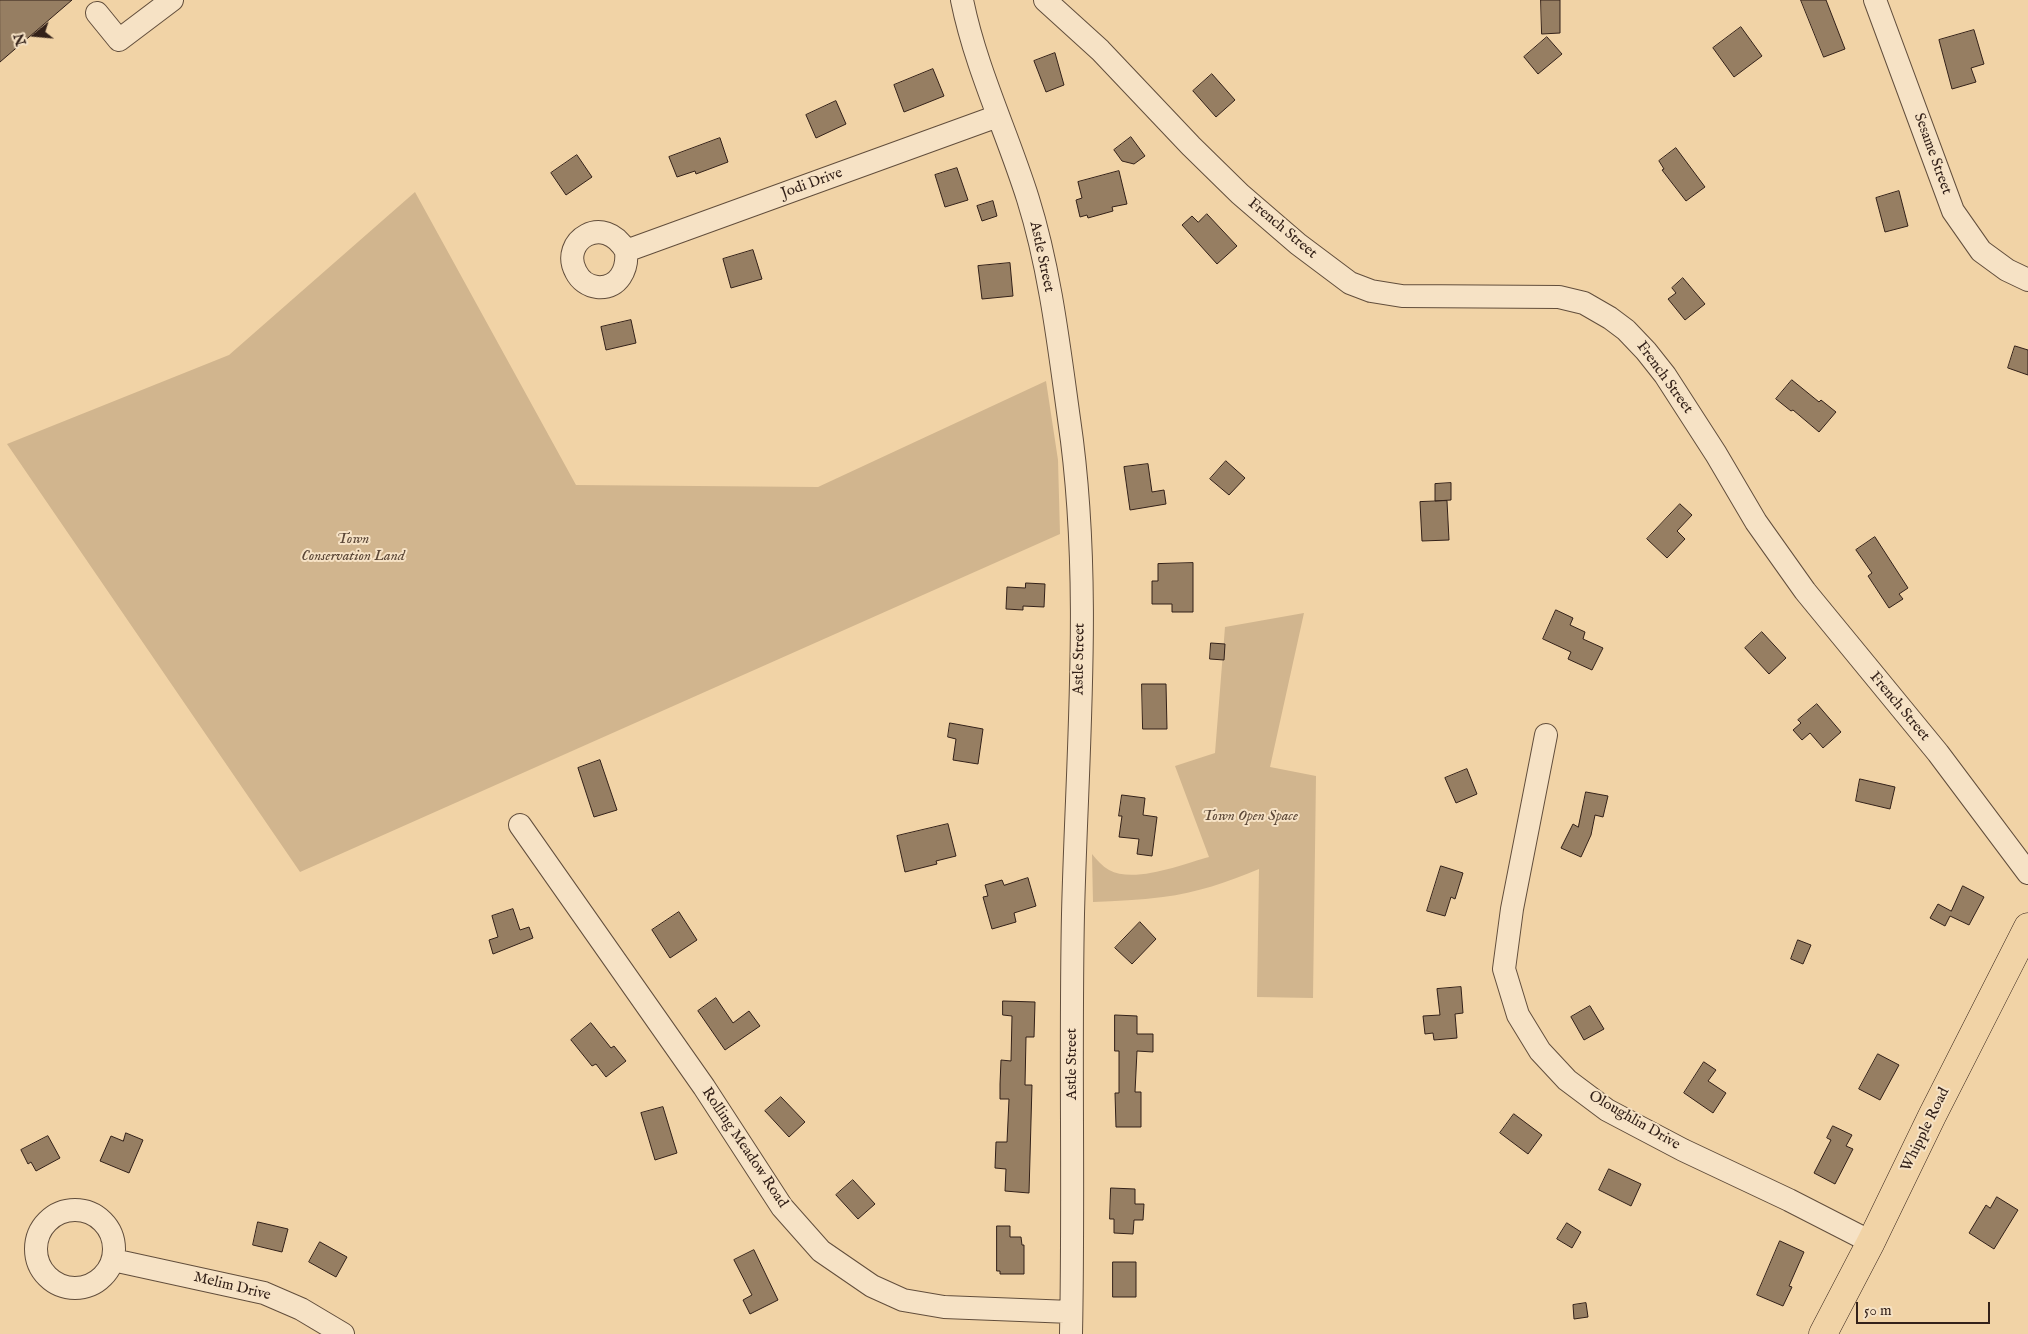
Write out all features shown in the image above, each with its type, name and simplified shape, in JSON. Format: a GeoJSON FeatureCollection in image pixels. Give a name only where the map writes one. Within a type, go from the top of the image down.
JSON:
{"type":"FeatureCollection","features":[{"type":"Feature","properties":{"kind":"main road","name":"Whipple Road"},"geometry":{"type":"LineString","coordinates":[[1823,1334],[1872,1242],[1932,1116],[2028,927]]}},
{"type":"Feature","properties":{"kind":"street"},"geometry":{"type":"LineString","coordinates":[[97,13],[119,40],[172,0]]}},
{"type":"Feature","properties":{"kind":"street","name":"Astle Street"},"geometry":{"type":"LineString","coordinates":[[962,0],[972,43],[1028,201],[1045,266],[1070,422],[1080,522],[1081,646],[1073,916],[1071,1323]]}},
{"type":"Feature","properties":{"kind":"street","name":"French Street"},"geometry":{"type":"LineString","coordinates":[[1045,0],[1100,50],[1191,146],[1240,194],[1298,244],[1350,283],[1371,291],[1402,296],[1559,297],[1584,304],[1604,314],[1626,330],[1665,376],[1716,454],[1756,522],[1804,591],[1938,753],[2028,873]]}},
{"type":"Feature","properties":{"kind":"street","name":"Sesame Street"},"geometry":{"type":"LineString","coordinates":[[1875,0],[1953,211],[1981,251],[2007,270],[2028,280]]}},
{"type":"Feature","properties":{"kind":"street","name":"Jodi Drive"},"geometry":{"type":"LineString","coordinates":[[626,251],[998,116]]}},
{"type":"Feature","properties":{"kind":"street","name":"Oloughlin Drive"},"geometry":{"type":"LineString","coordinates":[[1546,735],[1512,909],[1504,969],[1518,1015],[1540,1051],[1567,1080],[1607,1110],[1683,1150],[1872,1242]]}},
{"type":"Feature","properties":{"kind":"street","name":"Rolling Meadow Road"},"geometry":{"type":"LineString","coordinates":[[520,825],[704,1087],[782,1207],[821,1251],[872,1286],[902,1300],[1071,1323]]}},
{"type":"Feature","properties":{"kind":"street","name":"Melim Drive"},"geometry":{"type":"LineString","coordinates":[[113,1260],[264,1293],[301,1309],[343,1334]]}},
{"type":"Feature","properties":{"kind":"green space","name":"Town Conservation Land"},"geometry":{"type":"Polygon","coordinates":[[[415,192],[576,485],[818,487],[1046,381],[1058,460],[1060,534],[300,872],[7,444],[229,355],[415,192]]]}},
{"type":"Feature","properties":{"kind":"green space","name":"Town Open Space"},"geometry":{"type":"Polygon","coordinates":[[[1304,613],[1270,767],[1316,776],[1313,998],[1257,997],[1259,869],[1224,883],[1188,893],[1146,899],[1093,902],[1092,854],[1109,870],[1119,874],[1132,875],[1173,868],[1209,857],[1175,766],[1215,753],[1225,627],[1304,613]]]}},
{"type":"Feature","properties":{"kind":"building"},"geometry":{"type":"Polygon","coordinates":[[[0,0],[72,0],[0,62],[0,0]]]}},
{"type":"Feature","properties":{"kind":"building"},"geometry":{"type":"Polygon","coordinates":[[[1541,0],[1560,0],[1560,33],[1542,34],[1541,0]]]}},
{"type":"Feature","properties":{"kind":"building"},"geometry":{"type":"Polygon","coordinates":[[[1801,0],[1826,0],[1845,49],[1824,57],[1801,0]]]}},
{"type":"Feature","properties":{"kind":"building"},"geometry":{"type":"Polygon","coordinates":[[[1741,27],[1762,56],[1734,77],[1713,48],[1741,27]]]}},
{"type":"Feature","properties":{"kind":"building"},"geometry":{"type":"Polygon","coordinates":[[[1974,30],[1984,64],[1971,68],[1976,82],[1952,89],[1939,40],[1974,30]]]}},
{"type":"Feature","properties":{"kind":"building"},"geometry":{"type":"Polygon","coordinates":[[[1547,37],[1562,54],[1538,74],[1524,57],[1547,37]]]}},
{"type":"Feature","properties":{"kind":"building"},"geometry":{"type":"Polygon","coordinates":[[[1055,53],[1064,85],[1046,92],[1034,61],[1055,53]]]}},
{"type":"Feature","properties":{"kind":"building"},"geometry":{"type":"Polygon","coordinates":[[[933,69],[944,96],[904,112],[894,85],[933,69]]]}},
{"type":"Feature","properties":{"kind":"building"},"geometry":{"type":"Polygon","coordinates":[[[1212,74],[1235,100],[1216,117],[1193,91],[1212,74]]]}},
{"type":"Feature","properties":{"kind":"building"},"geometry":{"type":"Polygon","coordinates":[[[836,101],[846,124],[816,138],[806,115],[836,101]]]}},
{"type":"Feature","properties":{"kind":"building"},"geometry":{"type":"Polygon","coordinates":[[[1131,137],[1145,156],[1134,164],[1122,161],[1114,150],[1131,137]]]}},
{"type":"Feature","properties":{"kind":"building"},"geometry":{"type":"Polygon","coordinates":[[[720,138],[728,162],[696,174],[695,171],[677,177],[669,157],[720,138]]]}},
{"type":"Feature","properties":{"kind":"building"},"geometry":{"type":"Polygon","coordinates":[[[1676,148],[1705,187],[1686,201],[1662,170],[1664,169],[1659,161],[1676,148]]]}},
{"type":"Feature","properties":{"kind":"building"},"geometry":{"type":"Polygon","coordinates":[[[577,155],[592,177],[566,195],[551,173],[577,155]]]}},
{"type":"Feature","properties":{"kind":"building"},"geometry":{"type":"Polygon","coordinates":[[[957,168],[968,200],[945,207],[935,175],[957,168]]]}},
{"type":"Feature","properties":{"kind":"building"},"geometry":{"type":"Polygon","coordinates":[[[1119,171],[1127,204],[1112,207],[1113,211],[1088,218],[1087,215],[1080,217],[1076,200],[1082,198],[1078,182],[1119,171]]]}},
{"type":"Feature","properties":{"kind":"building"},"geometry":{"type":"Polygon","coordinates":[[[1899,191],[1908,226],[1885,232],[1876,198],[1899,191]]]}},
{"type":"Feature","properties":{"kind":"building"},"geometry":{"type":"Polygon","coordinates":[[[993,201],[997,216],[982,221],[977,206],[993,201]]]}},
{"type":"Feature","properties":{"kind":"building"},"geometry":{"type":"Polygon","coordinates":[[[1207,214],[1237,246],[1217,264],[1182,225],[1192,216],[1198,222],[1207,214]]]}},
{"type":"Feature","properties":{"kind":"building"},"geometry":{"type":"Polygon","coordinates":[[[753,250],[762,279],[731,288],[723,259],[753,250]]]}},
{"type":"Feature","properties":{"kind":"building"},"geometry":{"type":"Polygon","coordinates":[[[1010,263],[1013,296],[982,299],[978,266],[1010,263]]]}},
{"type":"Feature","properties":{"kind":"building"},"geometry":{"type":"Polygon","coordinates":[[[1683,278],[1705,304],[1685,320],[1668,299],[1676,293],[1672,288],[1683,278]]]}},
{"type":"Feature","properties":{"kind":"building"},"geometry":{"type":"Polygon","coordinates":[[[631,320],[636,343],[606,350],[601,327],[631,320]]]}},
{"type":"Feature","properties":{"kind":"building"},"geometry":{"type":"Polygon","coordinates":[[[2015,346],[2028,350],[2028,375],[2008,368],[2015,346]]]}},
{"type":"Feature","properties":{"kind":"building"},"geometry":{"type":"Polygon","coordinates":[[[1792,380],[1819,402],[1821,400],[1836,412],[1819,432],[1793,410],[1791,411],[1776,399],[1792,380]]]}},
{"type":"Feature","properties":{"kind":"building"},"geometry":{"type":"Polygon","coordinates":[[[1226,461],[1245,478],[1229,495],[1210,479],[1226,461]]]}},
{"type":"Feature","properties":{"kind":"building"},"geometry":{"type":"Polygon","coordinates":[[[1148,464],[1152,492],[1164,490],[1166,504],[1130,510],[1124,467],[1148,464]]]}},
{"type":"Feature","properties":{"kind":"building"},"geometry":{"type":"Polygon","coordinates":[[[1451,483],[1451,500],[1435,501],[1435,484],[1451,483]]]}},
{"type":"Feature","properties":{"kind":"building"},"geometry":{"type":"Polygon","coordinates":[[[1447,501],[1449,540],[1422,541],[1420,502],[1447,501]]]}},
{"type":"Feature","properties":{"kind":"building"},"geometry":{"type":"Polygon","coordinates":[[[1680,504],[1692,515],[1677,531],[1685,539],[1667,558],[1647,539],[1680,504]]]}},
{"type":"Feature","properties":{"kind":"building"},"geometry":{"type":"Polygon","coordinates":[[[1875,537],[1908,588],[1899,594],[1903,599],[1889,608],[1868,576],[1872,573],[1856,550],[1875,537]]]}},
{"type":"Feature","properties":{"kind":"building"},"geometry":{"type":"Polygon","coordinates":[[[1193,563],[1193,612],[1172,612],[1172,604],[1152,604],[1152,581],[1158,581],[1158,564],[1193,563]]]}},
{"type":"Feature","properties":{"kind":"building"},"geometry":{"type":"Polygon","coordinates":[[[1026,583],[1045,584],[1044,607],[1023,606],[1023,610],[1006,609],[1007,587],[1025,588],[1026,583]]]}},
{"type":"Feature","properties":{"kind":"building"},"geometry":{"type":"Polygon","coordinates":[[[1556,610],[1573,618],[1570,625],[1585,632],[1583,639],[1603,648],[1592,670],[1568,659],[1571,652],[1543,639],[1556,610]]]}},
{"type":"Feature","properties":{"kind":"building"},"geometry":{"type":"Polygon","coordinates":[[[1762,632],[1786,658],[1769,674],[1745,648],[1762,632]]]}},
{"type":"Feature","properties":{"kind":"building"},"geometry":{"type":"Polygon","coordinates":[[[1211,643],[1225,644],[1224,660],[1210,659],[1211,643]]]}},
{"type":"Feature","properties":{"kind":"building"},"geometry":{"type":"Polygon","coordinates":[[[1142,684],[1166,684],[1167,729],[1143,729],[1142,684]]]}},
{"type":"Feature","properties":{"kind":"building"},"geometry":{"type":"Polygon","coordinates":[[[1817,704],[1841,732],[1823,748],[1810,733],[1802,740],[1793,730],[1801,723],[1798,720],[1817,704]]]}},
{"type":"Feature","properties":{"kind":"building"},"geometry":{"type":"Polygon","coordinates":[[[950,723],[983,729],[978,764],[953,760],[956,739],[948,737],[950,723]]]}},
{"type":"Feature","properties":{"kind":"building"},"geometry":{"type":"Polygon","coordinates":[[[600,760],[617,810],[594,817],[578,768],[600,760]]]}},
{"type":"Feature","properties":{"kind":"building"},"geometry":{"type":"Polygon","coordinates":[[[1467,769],[1477,794],[1456,803],[1445,778],[1467,769]]]}},
{"type":"Feature","properties":{"kind":"building"},"geometry":{"type":"Polygon","coordinates":[[[1860,779],[1895,787],[1890,809],[1856,801],[1860,779]]]}},
{"type":"Feature","properties":{"kind":"building"},"geometry":{"type":"Polygon","coordinates":[[[1586,792],[1608,796],[1603,817],[1595,815],[1591,835],[1581,857],[1561,848],[1573,824],[1578,827],[1586,792]]]}},
{"type":"Feature","properties":{"kind":"building"},"geometry":{"type":"Polygon","coordinates":[[[1122,795],[1145,798],[1143,815],[1157,817],[1152,856],[1137,854],[1139,839],[1119,837],[1122,795]]]}},
{"type":"Feature","properties":{"kind":"building"},"geometry":{"type":"Polygon","coordinates":[[[948,824],[956,856],[936,861],[937,864],[905,872],[897,836],[948,824]]]}},
{"type":"Feature","properties":{"kind":"building"},"geometry":{"type":"Polygon","coordinates":[[[1441,866],[1463,873],[1455,899],[1451,897],[1445,916],[1427,911],[1441,866]]]}},
{"type":"Feature","properties":{"kind":"building"},"geometry":{"type":"Polygon","coordinates":[[[1028,878],[1036,906],[1014,913],[1016,922],[992,929],[983,897],[988,896],[985,885],[1002,880],[1004,885],[1028,878]]]}},
{"type":"Feature","properties":{"kind":"building"},"geometry":{"type":"Polygon","coordinates":[[[1963,886],[1984,897],[1969,925],[1950,916],[1945,926],[1930,918],[1938,904],[1951,911],[1963,886]]]}},
{"type":"Feature","properties":{"kind":"building"},"geometry":{"type":"Polygon","coordinates":[[[513,909],[520,930],[529,927],[533,938],[493,954],[489,940],[498,937],[492,916],[513,909]]]}},
{"type":"Feature","properties":{"kind":"building"},"geometry":{"type":"Polygon","coordinates":[[[679,912],[697,940],[670,958],[652,930],[679,912]]]}},
{"type":"Feature","properties":{"kind":"building"},"geometry":{"type":"Polygon","coordinates":[[[1140,922],[1156,939],[1132,964],[1115,948],[1140,922]]]}},
{"type":"Feature","properties":{"kind":"building"},"geometry":{"type":"Polygon","coordinates":[[[1798,940],[1811,945],[1803,964],[1791,959],[1798,940]]]}},
{"type":"Feature","properties":{"kind":"building"},"geometry":{"type":"Polygon","coordinates":[[[1461,987],[1463,1013],[1455,1014],[1457,1038],[1434,1040],[1433,1033],[1425,1034],[1423,1016],[1440,1015],[1437,989],[1461,987]]]}},
{"type":"Feature","properties":{"kind":"building"},"geometry":{"type":"Polygon","coordinates":[[[716,998],[733,1023],[749,1011],[760,1026],[725,1050],[698,1011],[716,998]]]}},
{"type":"Feature","properties":{"kind":"building"},"geometry":{"type":"Polygon","coordinates":[[[1003,1001],[1035,1002],[1034,1037],[1026,1037],[1025,1085],[1032,1085],[1029,1193],[1005,1191],[1006,1169],[995,1168],[996,1142],[1007,1142],[1009,1099],[1000,1099],[1001,1060],[1011,1061],[1012,1016],[1003,1015],[1003,1001]]]}},
{"type":"Feature","properties":{"kind":"building"},"geometry":{"type":"Polygon","coordinates":[[[1590,1006],[1604,1029],[1584,1040],[1571,1017],[1590,1006]]]}},
{"type":"Feature","properties":{"kind":"building"},"geometry":{"type":"Polygon","coordinates":[[[1115,1015],[1137,1016],[1137,1034],[1153,1034],[1153,1052],[1137,1051],[1135,1092],[1141,1092],[1141,1127],[1116,1127],[1115,1093],[1119,1093],[1119,1051],[1115,1051],[1115,1015]]]}},
{"type":"Feature","properties":{"kind":"building"},"geometry":{"type":"Polygon","coordinates":[[[591,1023],[611,1048],[614,1046],[626,1061],[606,1077],[596,1064],[592,1066],[571,1040],[591,1023]]]}},
{"type":"Feature","properties":{"kind":"building"},"geometry":{"type":"Polygon","coordinates":[[[1878,1054],[1899,1065],[1880,1100],[1859,1089],[1878,1054]]]}},
{"type":"Feature","properties":{"kind":"building"},"geometry":{"type":"Polygon","coordinates":[[[1704,1062],[1716,1070],[1708,1081],[1726,1093],[1713,1113],[1684,1093],[1704,1062]]]}},
{"type":"Feature","properties":{"kind":"building"},"geometry":{"type":"Polygon","coordinates":[[[781,1097],[805,1122],[789,1137],[765,1111],[781,1097]]]}},
{"type":"Feature","properties":{"kind":"building"},"geometry":{"type":"Polygon","coordinates":[[[663,1107],[677,1153],[655,1160],[641,1113],[663,1107]]]}},
{"type":"Feature","properties":{"kind":"building"},"geometry":{"type":"Polygon","coordinates":[[[1514,1114],[1542,1135],[1528,1154],[1500,1133],[1514,1114]]]}},
{"type":"Feature","properties":{"kind":"building"},"geometry":{"type":"Polygon","coordinates":[[[1833,1126],[1852,1135],[1846,1146],[1853,1149],[1835,1184],[1814,1173],[1831,1140],[1827,1138],[1833,1126]]]}},
{"type":"Feature","properties":{"kind":"building"},"geometry":{"type":"Polygon","coordinates":[[[126,1133],[143,1140],[129,1173],[100,1161],[111,1136],[123,1141],[126,1133]]]}},
{"type":"Feature","properties":{"kind":"building"},"geometry":{"type":"Polygon","coordinates":[[[48,1136],[60,1158],[36,1171],[31,1162],[28,1164],[21,1150],[48,1136]]]}},
{"type":"Feature","properties":{"kind":"building"},"geometry":{"type":"Polygon","coordinates":[[[1609,1169],[1641,1184],[1631,1206],[1599,1190],[1609,1169]]]}},
{"type":"Feature","properties":{"kind":"building"},"geometry":{"type":"Polygon","coordinates":[[[853,1180],[875,1204],[858,1219],[836,1195],[853,1180]]]}},
{"type":"Feature","properties":{"kind":"building"},"geometry":{"type":"Polygon","coordinates":[[[1111,1188],[1135,1189],[1135,1204],[1144,1204],[1143,1220],[1134,1220],[1133,1234],[1114,1233],[1114,1219],[1110,1219],[1111,1188]]]}},
{"type":"Feature","properties":{"kind":"building"},"geometry":{"type":"Polygon","coordinates":[[[1997,1197],[2018,1210],[1994,1249],[1969,1233],[1986,1205],[1990,1208],[1997,1197]]]}},
{"type":"Feature","properties":{"kind":"building"},"geometry":{"type":"Polygon","coordinates":[[[258,1222],[288,1229],[282,1252],[253,1245],[258,1222]]]}},
{"type":"Feature","properties":{"kind":"building"},"geometry":{"type":"Polygon","coordinates":[[[1567,1223],[1581,1232],[1572,1248],[1557,1239],[1567,1223]]]}},
{"type":"Feature","properties":{"kind":"building"},"geometry":{"type":"Polygon","coordinates":[[[997,1226],[1010,1226],[1010,1237],[1021,1237],[1022,1245],[1024,1245],[1024,1274],[1000,1274],[1000,1271],[997,1271],[997,1226]]]}},
{"type":"Feature","properties":{"kind":"building"},"geometry":{"type":"Polygon","coordinates":[[[1780,1241],[1804,1252],[1789,1286],[1792,1287],[1783,1306],[1757,1295],[1780,1241]]]}},
{"type":"Feature","properties":{"kind":"building"},"geometry":{"type":"Polygon","coordinates":[[[320,1242],[347,1257],[336,1277],[309,1262],[320,1242]]]}},
{"type":"Feature","properties":{"kind":"building"},"geometry":{"type":"Polygon","coordinates":[[[754,1250],[778,1300],[750,1314],[743,1300],[752,1295],[734,1260],[754,1250]]]}},
{"type":"Feature","properties":{"kind":"building"},"geometry":{"type":"Polygon","coordinates":[[[1113,1262],[1136,1262],[1136,1297],[1113,1297],[1113,1262]]]}},
{"type":"Feature","properties":{"kind":"building"},"geometry":{"type":"Polygon","coordinates":[[[1586,1303],[1588,1317],[1574,1319],[1573,1305],[1586,1303]]]}}]}
